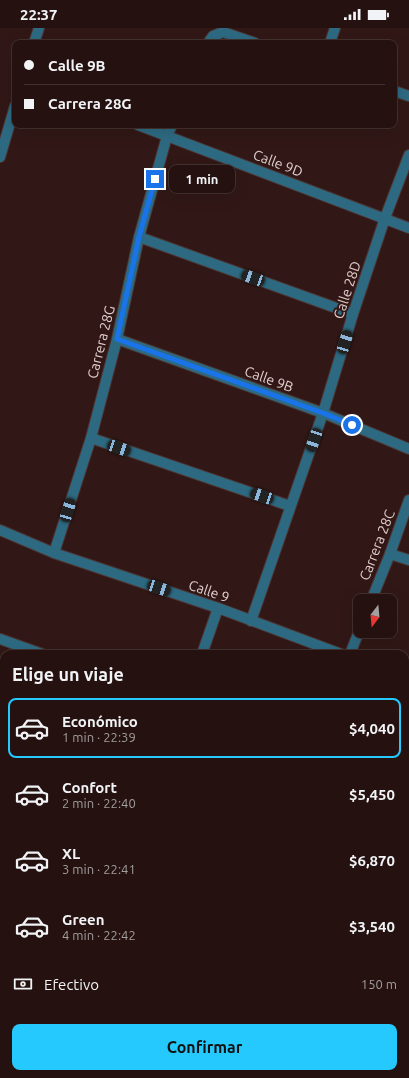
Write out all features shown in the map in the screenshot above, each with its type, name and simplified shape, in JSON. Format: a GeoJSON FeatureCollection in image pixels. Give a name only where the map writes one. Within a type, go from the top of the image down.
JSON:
{"type":"FeatureCollection","features":[{"type":"Feature","properties":{"kind":"street"},"geometry":{"type":"LineString","coordinates":[[35,40],[39,28]]}},
{"type":"Feature","properties":{"kind":"street"},"geometry":{"type":"LineString","coordinates":[[331,40],[335,28]]}},
{"type":"Feature","properties":{"kind":"street"},"geometry":{"type":"LineString","coordinates":[[210,40],[213,36],[223,32],[246,40]]}},
{"type":"Feature","properties":{"kind":"street"},"geometry":{"type":"LineString","coordinates":[[397,92],[409,96]]}},
{"type":"Feature","properties":{"kind":"street"},"geometry":{"type":"LineString","coordinates":[[0,157],[12,116]]}},
{"type":"Feature","properties":{"kind":"street","name":"Calle 9D"},"geometry":{"type":"LineString","coordinates":[[146,128],[409,228]]}},
{"type":"Feature","properties":{"kind":"street","name":"Carrera 28G"},"geometry":{"type":"LineString","coordinates":[[54,554],[91,438],[117,339],[139,237],[167,136],[171,128]]}},
{"type":"Feature","properties":{"kind":"street","name":"Calle 28D"},"geometry":{"type":"LineString","coordinates":[[251,621],[323,413],[353,314],[409,155]]}},
{"type":"Feature","properties":{"kind":"street"},"geometry":{"type":"LineString","coordinates":[[139,237],[353,314]]}},
{"type":"Feature","properties":{"kind":"street","name":"Calle 9B"},"geometry":{"type":"LineString","coordinates":[[117,339],[323,413],[409,449]]}},
{"type":"Feature","properties":{"kind":"street"},"geometry":{"type":"LineString","coordinates":[[91,438],[290,506]]}},
{"type":"Feature","properties":{"kind":"street","name":"Carrera 28C"},"geometry":{"type":"LineString","coordinates":[[374,594],[409,500]]}},
{"type":"Feature","properties":{"kind":"street","name":"Calle 9"},"geometry":{"type":"LineString","coordinates":[[0,530],[54,554],[218,608],[330,650]]}},
{"type":"Feature","properties":{"kind":"street"},"geometry":{"type":"LineString","coordinates":[[390,554],[409,560]]}},
{"type":"Feature","properties":{"kind":"street"},"geometry":{"type":"LineString","coordinates":[[203,650],[218,608]]}},
{"type":"Feature","properties":{"kind":"street"},"geometry":{"type":"LineString","coordinates":[[352,650],[356,638]]}},
{"type":"Feature","properties":{"kind":"street"},"geometry":{"type":"LineString","coordinates":[[0,639],[31,650]]}},
{"type":"Feature","properties":{"kind":"route"},"geometry":{"type":"LineString","coordinates":[[155,179],[139,237],[117,339],[323,413],[352,425]]}}]}
